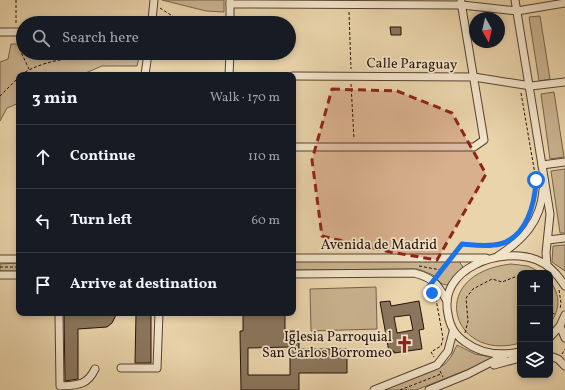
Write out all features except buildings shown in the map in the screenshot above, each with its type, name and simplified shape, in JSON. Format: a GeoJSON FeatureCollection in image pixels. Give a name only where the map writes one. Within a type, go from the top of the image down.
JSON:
{"type":"FeatureCollection","features":[{"type":"Feature","properties":{"kind":"street"},"geometry":{"type":"LineString","coordinates":[[515,0],[531,86],[550,214],[547,265]]}},
{"type":"Feature","properties":{"kind":"street"},"geometry":{"type":"LineString","coordinates":[[230,16],[230,2],[461,2],[517,11],[565,3]]}},
{"type":"Feature","properties":{"kind":"street"},"geometry":{"type":"LineString","coordinates":[[296,147],[474,147],[484,140],[461,2]]}},
{"type":"Feature","properties":{"kind":"street"},"geometry":{"type":"LineString","coordinates":[[154,4],[154,16]]}},
{"type":"Feature","properties":{"kind":"street"},"geometry":{"type":"LineString","coordinates":[[0,32],[16,32]]}},
{"type":"Feature","properties":{"kind":"street"},"geometry":{"type":"LineString","coordinates":[[145,72],[147,60]]}},
{"type":"Feature","properties":{"kind":"street"},"geometry":{"type":"LineString","coordinates":[[229,72],[230,60]]}},
{"type":"Feature","properties":{"kind":"street","name":"Calle Paraguay"},"geometry":{"type":"LineString","coordinates":[[296,76],[474,77],[519,86],[565,82]]}},
{"type":"Feature","properties":{"kind":"street"},"geometry":{"type":"LineString","coordinates":[[542,165],[565,162]]}},
{"type":"Feature","properties":{"kind":"street"},"geometry":{"type":"LineString","coordinates":[[517,352],[508,354],[491,353],[479,350],[466,343],[454,332],[448,318],[447,301],[454,283],[466,270],[494,257],[516,244],[533,224],[542,203],[544,180]]}},
{"type":"Feature","properties":{"kind":"street"},"geometry":{"type":"LineString","coordinates":[[548,240],[565,238]]}},
{"type":"Feature","properties":{"kind":"street"},"geometry":{"type":"LineString","coordinates":[[494,257],[519,255],[538,260],[552,269],[565,286]]}},
{"type":"Feature","properties":{"kind":"street","name":"Avenida de Madrid"},"geometry":{"type":"LineString","coordinates":[[296,258],[494,257]]}},
{"type":"Feature","properties":{"kind":"street"},"geometry":{"type":"LineString","coordinates":[[0,259],[16,259]]}},
{"type":"Feature","properties":{"kind":"street","name":"Avenida de Madrid"},"geometry":{"type":"LineString","coordinates":[[296,274],[414,273],[434,280]]}},
{"type":"Feature","properties":{"kind":"street"},"geometry":{"type":"LineString","coordinates":[[0,275],[16,275]]}},
{"type":"Feature","properties":{"kind":"street"},"geometry":{"type":"LineString","coordinates":[[434,280],[447,301]]}},
{"type":"Feature","properties":{"kind":"street"},"geometry":{"type":"LineString","coordinates":[[59,316],[60,386],[77,385],[90,380],[95,369]]}},
{"type":"Feature","properties":{"kind":"street"},"geometry":{"type":"LineString","coordinates":[[121,368],[157,368],[159,316]]}},
{"type":"Feature","properties":{"kind":"street"},"geometry":{"type":"LineString","coordinates":[[561,316],[560,326],[565,338]]}},
{"type":"Feature","properties":{"kind":"street"},"geometry":{"type":"LineString","coordinates":[[553,334],[560,326]]}},
{"type":"Feature","properties":{"kind":"street"},"geometry":{"type":"LineString","coordinates":[[374,390],[438,365],[448,351],[454,332]]}},
{"type":"Feature","properties":{"kind":"street"},"geometry":{"type":"LineString","coordinates":[[429,390],[468,374],[508,354]]}},
{"type":"Feature","properties":{"kind":"street"},"geometry":{"type":"LineString","coordinates":[[553,358],[565,366]]}},
{"type":"Feature","properties":{"kind":"street"},"geometry":{"type":"LineString","coordinates":[[468,374],[517,359]]}},
{"type":"Feature","properties":{"kind":"path"},"geometry":{"type":"LineString","coordinates":[[16,0],[18,16]]}},
{"type":"Feature","properties":{"kind":"path"},"geometry":{"type":"LineString","coordinates":[[154,4],[172,16]]}},
{"type":"Feature","properties":{"kind":"path"},"geometry":{"type":"LineString","coordinates":[[25,60],[29,69]]}},
{"type":"Feature","properties":{"kind":"path"},"geometry":{"type":"LineString","coordinates":[[25,72],[29,69],[45,64],[67,60]]}},
{"type":"Feature","properties":{"kind":"path"},"geometry":{"type":"LineString","coordinates":[[0,96],[16,80]]}},
{"type":"Feature","properties":{"kind":"path"},"geometry":{"type":"LineString","coordinates":[[519,86],[536,180],[535,196]]}},
{"type":"Feature","properties":{"kind":"path"},"geometry":{"type":"LineString","coordinates":[[445,384],[438,365],[431,352],[441,346],[443,338],[436,299],[427,289],[462,244],[493,246],[507,241]]}},
{"type":"Feature","properties":{"kind":"path"},"geometry":{"type":"LineString","coordinates":[[0,267],[16,267]]}},
{"type":"Feature","properties":{"kind":"path"},"geometry":{"type":"LineString","coordinates":[[464,335],[468,321],[466,298],[473,289],[492,278],[502,282],[517,276]]}},
{"type":"Feature","properties":{"kind":"path"},"geometry":{"type":"LineString","coordinates":[[556,285],[560,296],[560,309]]}},
{"type":"Feature","properties":{"kind":"path"},"geometry":{"type":"LineString","coordinates":[[551,306],[551,312],[561,316]]}},
{"type":"Feature","properties":{"kind":"path"},"geometry":{"type":"LineString","coordinates":[[400,390],[441,374]]}},
{"type":"Feature","properties":{"kind":"highlighted area"},"geometry":{"type":"Polygon","coordinates":[[[332,89],[397,91],[452,113],[486,174],[437,260],[390,252],[322,236],[312,160],[332,89]]]}},
{"type":"Feature","properties":{"kind":"shaded area"},"geometry":{"type":"Polygon","coordinates":[[[162,0],[224,0],[224,12],[206,11],[162,0]]]}},
{"type":"Feature","properties":{"kind":"shaded area"},"geometry":{"type":"Polygon","coordinates":[[[540,16],[550,79],[539,81],[529,17],[540,16]]]}},
{"type":"Feature","properties":{"kind":"shaded area"},"geometry":{"type":"Polygon","coordinates":[[[11,44],[16,44],[16,60],[138,60],[137,66],[102,66],[88,72],[16,72],[16,104],[7,108],[0,121],[0,62],[8,59],[11,44]]]}},
{"type":"Feature","properties":{"kind":"shaded area"},"geometry":{"type":"Polygon","coordinates":[[[554,92],[564,157],[550,159],[541,94],[554,92]]]}},
{"type":"Feature","properties":{"kind":"shaded area"},"geometry":{"type":"Polygon","coordinates":[[[565,169],[565,233],[560,233],[551,171],[565,169]]]}},
{"type":"Feature","properties":{"kind":"shaded area"},"geometry":{"type":"Polygon","coordinates":[[[565,245],[565,271],[552,262],[553,246],[565,245]]]}},
{"type":"Feature","properties":{"kind":"shaded area"},"geometry":{"type":"Polygon","coordinates":[[[458,260],[463,267],[447,285],[442,284],[433,275],[418,269],[296,270],[296,261],[458,260]]]}},
{"type":"Feature","properties":{"kind":"shaded area"},"geometry":{"type":"Polygon","coordinates":[[[16,263],[16,271],[0,271],[0,264],[16,263]]]}},
{"type":"Feature","properties":{"kind":"shaded area"},"geometry":{"type":"Polygon","coordinates":[[[511,264],[528,266],[536,270],[517,270],[517,343],[497,346],[478,340],[464,329],[457,315],[458,299],[466,283],[484,271],[511,264]]]}},
{"type":"Feature","properties":{"kind":"shaded area"},"geometry":{"type":"Polygon","coordinates":[[[553,286],[558,302],[556,313],[553,318],[553,286]]]}},
{"type":"Feature","properties":{"kind":"shaded area"},"geometry":{"type":"Polygon","coordinates":[[[376,287],[377,329],[311,331],[310,289],[376,287]]]}},
{"type":"Feature","properties":{"kind":"shaded area"},"geometry":{"type":"Polygon","coordinates":[[[457,345],[475,354],[497,358],[416,390],[380,390],[444,365],[451,357],[457,345]]]}},
{"type":"Feature","properties":{"kind":"place","name":"Iglesia Parroquial San Carlos Borromeo"},"geometry":{"type":"Point","coordinates":[405,344]}},
{"type":"Feature","properties":{"kind":"route"},"geometry":{"type":"LineString","coordinates":[[432,293],[427,289],[462,244],[493,246],[502,244],[512,238],[523,227],[530,214],[535,196],[536,180]]}}]}
